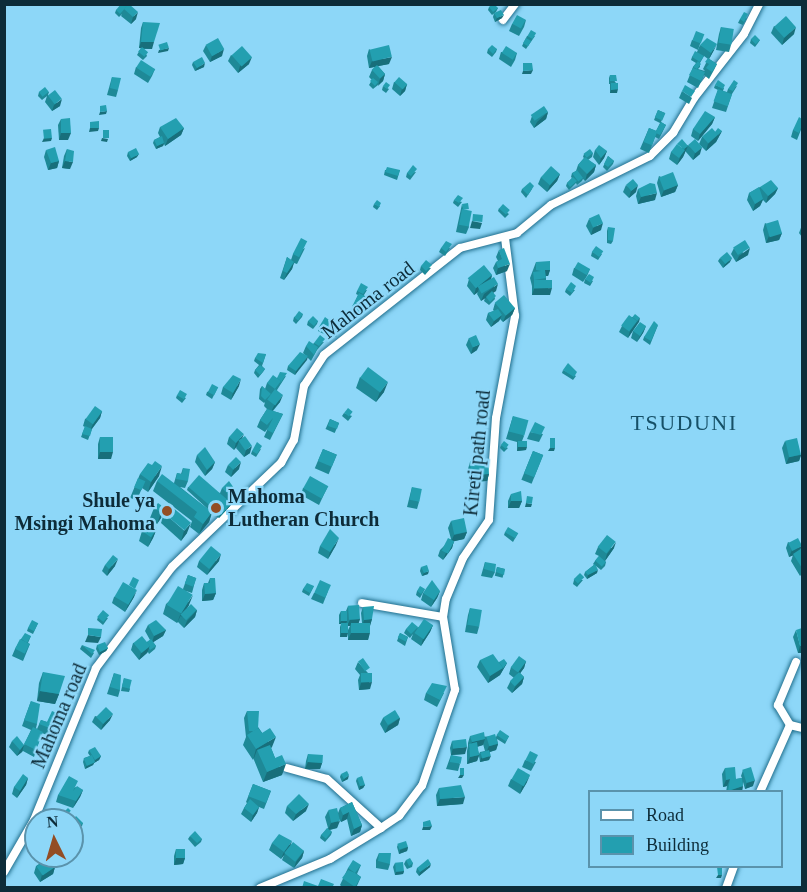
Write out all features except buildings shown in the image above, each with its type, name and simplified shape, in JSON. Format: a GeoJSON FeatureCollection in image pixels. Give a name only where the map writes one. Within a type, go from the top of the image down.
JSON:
{"type":"FeatureCollection","features":[{"type":"Feature","properties":{"kind":"street"},"geometry":{"type":"LineString","coordinates":[[503,20],[515,4]]}},
{"type":"Feature","properties":{"kind":"street","name":"Mahoma road"},"geometry":{"type":"LineString","coordinates":[[4,872],[33,820],[96,668],[172,567],[281,462],[294,440],[304,386],[324,355],[454,252],[471,243],[505,238],[517,233],[550,205],[650,156],[664,144],[744,34],[759,4]]}},
{"type":"Feature","properties":{"kind":"street","name":"Kireti path road"},"geometry":{"type":"LineString","coordinates":[[260,888],[330,860],[381,828],[399,816],[422,786],[451,703],[454,673],[443,617],[452,581],[489,520],[496,418],[515,316],[505,238]]}},
{"type":"Feature","properties":{"kind":"street"},"geometry":{"type":"LineString","coordinates":[[362,603],[443,617]]}},
{"type":"Feature","properties":{"kind":"street"},"geometry":{"type":"LineString","coordinates":[[796,662],[778,705],[790,725],[802,728]]}},
{"type":"Feature","properties":{"kind":"street"},"geometry":{"type":"LineString","coordinates":[[761,790],[790,725]]}},
{"type":"Feature","properties":{"kind":"street"},"geometry":{"type":"LineString","coordinates":[[287,768],[327,779],[381,828]]}},
{"type":"Feature","properties":{"kind":"street"},"geometry":{"type":"LineString","coordinates":[[726,888],[734,868]]}},
{"type":"Feature","properties":{"kind":"place","name":"Mahoma Lutheran Church"},"geometry":{"type":"Point","coordinates":[216,508]}},
{"type":"Feature","properties":{"kind":"place","name":"Shule ya Msingi Mahoma"},"geometry":{"type":"Point","coordinates":[167,511]}},
{"type":"Feature","properties":{"kind":"district","name":"TSUDUNI"},"geometry":{"type":"Point","coordinates":[684,423]}}]}
